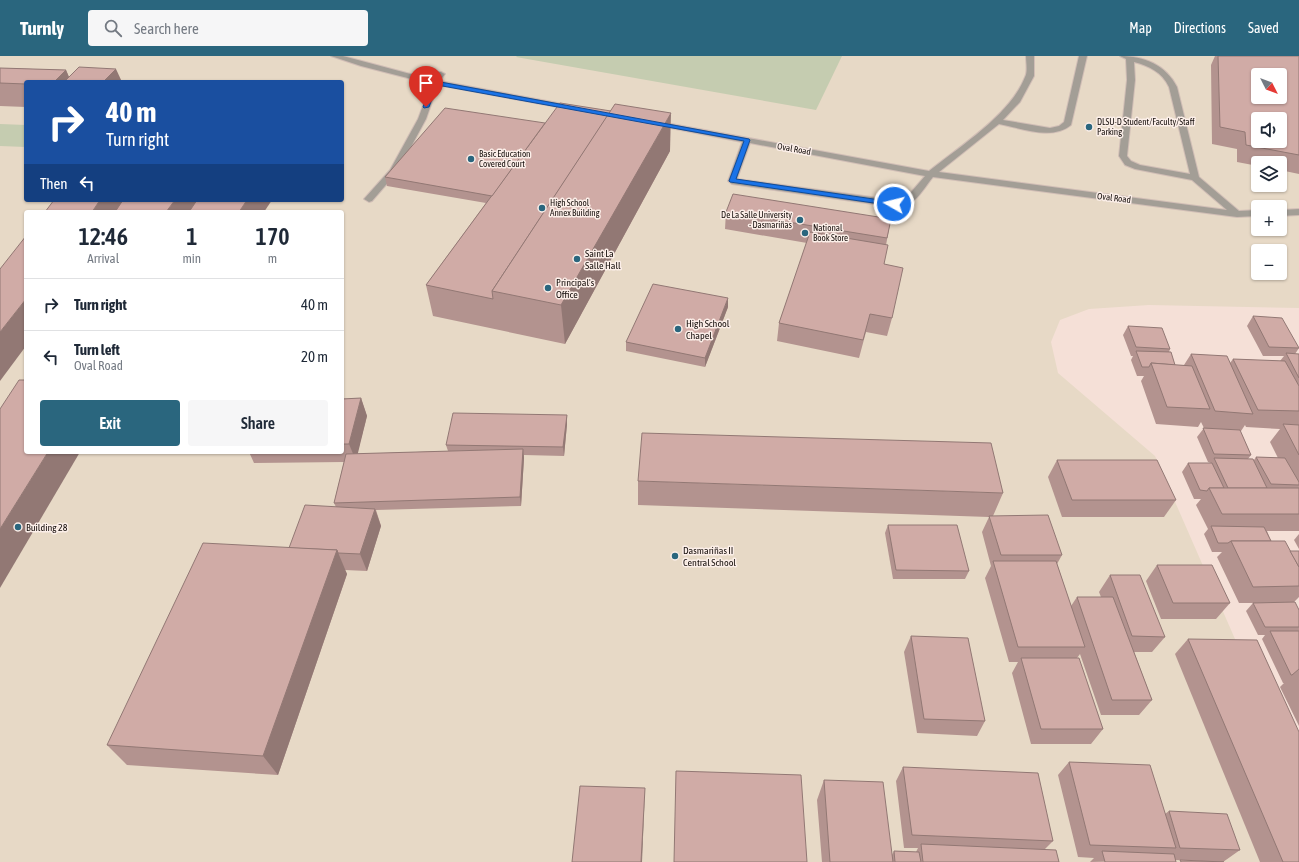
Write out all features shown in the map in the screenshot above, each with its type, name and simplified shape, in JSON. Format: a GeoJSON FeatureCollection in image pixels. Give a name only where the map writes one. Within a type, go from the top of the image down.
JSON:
{"type":"FeatureCollection","features":[{"type":"Feature","properties":{"kind":"lane"},"geometry":{"type":"LineString","coordinates":[[335,56],[358,64],[435,83],[580,110]]}},
{"type":"Feature","properties":{"kind":"lane"},"geometry":{"type":"LineString","coordinates":[[747,140],[732,181],[903,204],[909,200],[932,174],[997,121],[1017,100],[1030,76],[1030,56]]}},
{"type":"Feature","properties":{"kind":"lane"},"geometry":{"type":"LineString","coordinates":[[997,121],[1050,131],[1062,128],[1068,123],[1083,56]]}},
{"type":"Feature","properties":{"kind":"lane"},"geometry":{"type":"LineString","coordinates":[[1195,178],[1173,87],[1167,74],[1155,67],[1127,57],[1131,80],[1123,156],[1128,163],[1138,167],[1195,178],[1237,214]]}},
{"type":"Feature","properties":{"kind":"lane"},"geometry":{"type":"LineString","coordinates":[[369,199],[394,171],[422,119],[435,83],[441,74]]}},
{"type":"Feature","properties":{"kind":"lane","name":"Oval Road"},"geometry":{"type":"LineString","coordinates":[[649,122],[932,174],[1237,214],[1251,213]]}},
{"type":"Feature","properties":{"kind":"lane"},"geometry":{"type":"LineString","coordinates":[[1287,213],[1299,212]]}},
{"type":"Feature","properties":{"kind":"shaded area","name":"Dasmariñas II Central School"},"geometry":{"type":"Polygon","coordinates":[[[0,56],[1299,56],[1299,308],[1149,305],[1089,309],[1060,320],[1051,342],[1058,373],[1155,456],[1242,655],[1299,862],[0,862],[0,56]]]}},
{"type":"Feature","properties":{"kind":"green space"},"geometry":{"type":"Polygon","coordinates":[[[842,56],[816,110],[516,57],[842,56]]]}},
{"type":"Feature","properties":{"kind":"green space"},"geometry":{"type":"Polygon","coordinates":[[[0,124],[24,125],[24,147],[0,146],[0,124]]]}},
{"type":"Feature","properties":{"kind":"building"},"geometry":{"type":"Polygon","coordinates":[[[1218,56],[1299,56],[1299,155],[1262,148],[1287,148],[1287,112],[1251,112],[1251,146],[1246,145],[1245,132],[1220,127],[1218,56]]]}},
{"type":"Feature","properties":{"kind":"building"},"geometry":{"type":"Polygon","coordinates":[[[79,67],[116,69],[105,80],[66,80],[79,67]]]}},
{"type":"Feature","properties":{"kind":"building"},"geometry":{"type":"Polygon","coordinates":[[[0,68],[66,70],[56,80],[24,80],[24,84],[0,83],[0,68]]]}},
{"type":"Feature","properties":{"kind":"building"},"geometry":{"type":"Polygon","coordinates":[[[560,103],[611,111],[492,291],[493,299],[426,285],[560,103]]]}},
{"type":"Feature","properties":{"kind":"building"},"geometry":{"type":"Polygon","coordinates":[[[615,104],[671,113],[561,305],[492,291],[615,104]]]}},
{"type":"Feature","properties":{"kind":"building","name":"Basic Education Covered Court"},"geometry":{"type":"Polygon","coordinates":[[[445,108],[545,123],[492,196],[385,177],[445,108]]]}},
{"type":"Feature","properties":{"kind":"building"},"geometry":{"type":"Polygon","coordinates":[[[733,194],[891,219],[887,238],[726,212],[733,194]]]}},
{"type":"Feature","properties":{"kind":"building"},"geometry":{"type":"Polygon","coordinates":[[[52,202],[99,202],[93,210],[46,210],[52,202]]]}},
{"type":"Feature","properties":{"kind":"building"},"geometry":{"type":"Polygon","coordinates":[[[122,202],[174,202],[168,210],[116,210],[122,202]]]}},
{"type":"Feature","properties":{"kind":"building"},"geometry":{"type":"Polygon","coordinates":[[[196,202],[246,202],[240,210],[190,210],[196,202]]]}},
{"type":"Feature","properties":{"kind":"building"},"geometry":{"type":"Polygon","coordinates":[[[810,232],[888,245],[884,264],[903,268],[892,318],[870,314],[863,340],[779,323],[810,232]]]}},
{"type":"Feature","properties":{"kind":"building"},"geometry":{"type":"Polygon","coordinates":[[[24,239],[24,302],[0,332],[0,269],[24,239]]]}},
{"type":"Feature","properties":{"kind":"building","name":"High School Chapel"},"geometry":{"type":"Polygon","coordinates":[[[653,284],[728,298],[705,358],[626,342],[653,284]]]}},
{"type":"Feature","properties":{"kind":"building"},"geometry":{"type":"Polygon","coordinates":[[[1253,316],[1282,318],[1299,348],[1269,347],[1253,316]]]}},
{"type":"Feature","properties":{"kind":"building"},"geometry":{"type":"Polygon","coordinates":[[[1128,326],[1162,328],[1170,349],[1136,347],[1128,326]]]}},
{"type":"Feature","properties":{"kind":"building"},"geometry":{"type":"Polygon","coordinates":[[[1136,351],[1171,352],[1175,365],[1151,363],[1149,367],[1142,367],[1136,351]]]}},
{"type":"Feature","properties":{"kind":"building"},"geometry":{"type":"Polygon","coordinates":[[[1286,353],[1299,354],[1299,378],[1286,353]]]}},
{"type":"Feature","properties":{"kind":"building"},"geometry":{"type":"Polygon","coordinates":[[[1191,354],[1227,356],[1253,414],[1215,411],[1191,354]]]}},
{"type":"Feature","properties":{"kind":"building"},"geometry":{"type":"Polygon","coordinates":[[[1233,359],[1285,361],[1299,386],[1299,411],[1258,410],[1233,359]]]}},
{"type":"Feature","properties":{"kind":"building"},"geometry":{"type":"Polygon","coordinates":[[[1151,363],[1192,366],[1210,409],[1167,407],[1151,363]]]}},
{"type":"Feature","properties":{"kind":"building"},"geometry":{"type":"Polygon","coordinates":[[[19,380],[24,380],[24,454],[47,454],[0,529],[0,409],[19,380]]]}},
{"type":"Feature","properties":{"kind":"building"},"geometry":{"type":"Polygon","coordinates":[[[361,398],[349,444],[344,444],[344,399],[361,398]]]}},
{"type":"Feature","properties":{"kind":"building"},"geometry":{"type":"Polygon","coordinates":[[[453,413],[567,415],[563,447],[446,445],[453,413]]]}},
{"type":"Feature","properties":{"kind":"building"},"geometry":{"type":"Polygon","coordinates":[[[1283,424],[1299,425],[1299,455],[1283,424]]]}},
{"type":"Feature","properties":{"kind":"building"},"geometry":{"type":"Polygon","coordinates":[[[1203,428],[1240,430],[1251,455],[1214,454],[1203,428]]]}},
{"type":"Feature","properties":{"kind":"building"},"geometry":{"type":"Polygon","coordinates":[[[642,433],[991,443],[1003,493],[638,481],[642,433]]]}},
{"type":"Feature","properties":{"kind":"building"},"geometry":{"type":"Polygon","coordinates":[[[523,449],[520,497],[334,503],[346,454],[523,449]]]}},
{"type":"Feature","properties":{"kind":"building"},"geometry":{"type":"Polygon","coordinates":[[[1256,457],[1285,458],[1299,482],[1299,485],[1271,484],[1256,457]]]}},
{"type":"Feature","properties":{"kind":"building"},"geometry":{"type":"Polygon","coordinates":[[[1214,458],[1253,459],[1267,488],[1228,488],[1214,458]]]}},
{"type":"Feature","properties":{"kind":"building"},"geometry":{"type":"Polygon","coordinates":[[[1057,460],[1157,460],[1176,500],[1072,500],[1057,460]]]}},
{"type":"Feature","properties":{"kind":"building"},"geometry":{"type":"Polygon","coordinates":[[[1188,463],[1212,463],[1224,488],[1209,488],[1207,491],[1200,490],[1188,463]]]}},
{"type":"Feature","properties":{"kind":"building"},"geometry":{"type":"Polygon","coordinates":[[[1209,488],[1299,488],[1299,514],[1222,514],[1209,488]]]}},
{"type":"Feature","properties":{"kind":"building"},"geometry":{"type":"Polygon","coordinates":[[[305,505],[375,509],[360,554],[338,553],[337,550],[289,548],[305,505]]]}},
{"type":"Feature","properties":{"kind":"building"},"geometry":{"type":"Polygon","coordinates":[[[1048,515],[1062,555],[1001,555],[989,516],[1048,515]]]}},
{"type":"Feature","properties":{"kind":"building"},"geometry":{"type":"Polygon","coordinates":[[[888,525],[957,525],[969,571],[896,570],[888,525]]]}},
{"type":"Feature","properties":{"kind":"building"},"geometry":{"type":"Polygon","coordinates":[[[1211,526],[1264,527],[1271,541],[1231,541],[1228,543],[1218,543],[1211,526]]]}},
{"type":"Feature","properties":{"kind":"building"},"geometry":{"type":"Polygon","coordinates":[[[1231,541],[1285,541],[1299,567],[1299,586],[1253,587],[1231,541]]]}},
{"type":"Feature","properties":{"kind":"building"},"geometry":{"type":"Polygon","coordinates":[[[203,543],[337,550],[263,756],[107,745],[203,543]]]}},
{"type":"Feature","properties":{"kind":"building"},"geometry":{"type":"Polygon","coordinates":[[[1290,551],[1299,551],[1299,567],[1290,551]]]}},
{"type":"Feature","properties":{"kind":"building"},"geometry":{"type":"Polygon","coordinates":[[[993,561],[1056,561],[1085,647],[1018,647],[993,561]]]}},
{"type":"Feature","properties":{"kind":"building"},"geometry":{"type":"Polygon","coordinates":[[[1157,565],[1212,565],[1230,603],[1173,603],[1157,565]]]}},
{"type":"Feature","properties":{"kind":"building"},"geometry":{"type":"Polygon","coordinates":[[[1110,575],[1140,575],[1165,637],[1132,636],[1110,575]]]}},
{"type":"Feature","properties":{"kind":"building"},"geometry":{"type":"Polygon","coordinates":[[[1077,597],[1113,597],[1152,700],[1112,700],[1077,597]]]}},
{"type":"Feature","properties":{"kind":"building"},"geometry":{"type":"Polygon","coordinates":[[[1295,602],[1299,610],[1299,627],[1265,627],[1253,603],[1295,602]]]}},
{"type":"Feature","properties":{"kind":"building"},"geometry":{"type":"Polygon","coordinates":[[[1270,631],[1299,631],[1299,669],[1292,675],[1291,675],[1270,631]]]}},
{"type":"Feature","properties":{"kind":"building"},"geometry":{"type":"Polygon","coordinates":[[[911,636],[968,638],[985,721],[924,719],[911,636]]]}},
{"type":"Feature","properties":{"kind":"building"},"geometry":{"type":"Polygon","coordinates":[[[1188,639],[1257,640],[1299,732],[1299,862],[1283,862],[1188,639]]]}},
{"type":"Feature","properties":{"kind":"building"},"geometry":{"type":"Polygon","coordinates":[[[1021,658],[1079,658],[1103,729],[1041,729],[1021,658]]]}},
{"type":"Feature","properties":{"kind":"building"},"geometry":{"type":"Polygon","coordinates":[[[1069,762],[1150,765],[1176,848],[1090,845],[1069,762]]]}},
{"type":"Feature","properties":{"kind":"building"},"geometry":{"type":"Polygon","coordinates":[[[903,767],[1038,773],[1053,841],[912,835],[903,767]]]}},
{"type":"Feature","properties":{"kind":"building"},"geometry":{"type":"Polygon","coordinates":[[[676,771],[801,775],[807,862],[674,862],[676,771]]]}},
{"type":"Feature","properties":{"kind":"building"},"geometry":{"type":"Polygon","coordinates":[[[824,780],[883,782],[893,862],[830,862],[824,780]]]}},
{"type":"Feature","properties":{"kind":"building"},"geometry":{"type":"Polygon","coordinates":[[[580,786],[645,788],[641,862],[572,862],[580,786]]]}},
{"type":"Feature","properties":{"kind":"building"},"geometry":{"type":"Polygon","coordinates":[[[1169,811],[1227,814],[1240,850],[1180,848],[1169,811]]]}},
{"type":"Feature","properties":{"kind":"building"},"geometry":{"type":"Polygon","coordinates":[[[921,844],[1056,850],[1059,862],[923,862],[921,844]]]}},
{"type":"Feature","properties":{"kind":"building"},"geometry":{"type":"Polygon","coordinates":[[[894,851],[919,852],[921,862],[895,862],[894,851]]]}},
{"type":"Feature","properties":{"kind":"building"},"geometry":{"type":"Polygon","coordinates":[[[1102,851],[1174,854],[1176,862],[1105,862],[1102,851]]]}},
{"type":"Feature","properties":{"kind":"building"},"geometry":{"type":"Polygon","coordinates":[[[1180,860],[1224,862],[1181,862],[1180,860]]]}},
{"type":"Feature","properties":{"kind":"place","name":"DLSU-D Student/Faculty/Staff Parking"},"geometry":{"type":"Point","coordinates":[1089,127]}},
{"type":"Feature","properties":{"kind":"place","name":"Basic Education Covered Court"},"geometry":{"type":"Point","coordinates":[471,159]}},
{"type":"Feature","properties":{"kind":"place","name":"High School Annex Building"},"geometry":{"type":"Point","coordinates":[542,208]}},
{"type":"Feature","properties":{"kind":"place","name":"De La Salle University - Dasmariñas"},"geometry":{"type":"Point","coordinates":[800,220]}},
{"type":"Feature","properties":{"kind":"place","name":"National Book Store"},"geometry":{"type":"Point","coordinates":[805,233]}},
{"type":"Feature","properties":{"kind":"place","name":"Saint La Salle Hall"},"geometry":{"type":"Point","coordinates":[577,259]}},
{"type":"Feature","properties":{"kind":"place","name":"Principal's Office"},"geometry":{"type":"Point","coordinates":[548,288]}},
{"type":"Feature","properties":{"kind":"place","name":"High School Chapel"},"geometry":{"type":"Point","coordinates":[678,329]}},
{"type":"Feature","properties":{"kind":"place","name":"Building 28"},"geometry":{"type":"Point","coordinates":[18,527]}},
{"type":"Feature","properties":{"kind":"place","name":"Dasmariñas II Central School"},"geometry":{"type":"Point","coordinates":[675,556]}},
{"type":"Feature","properties":{"kind":"route"},"geometry":{"type":"LineString","coordinates":[[426,107],[435,83],[747,140],[732,181],[894,204]]}}]}
